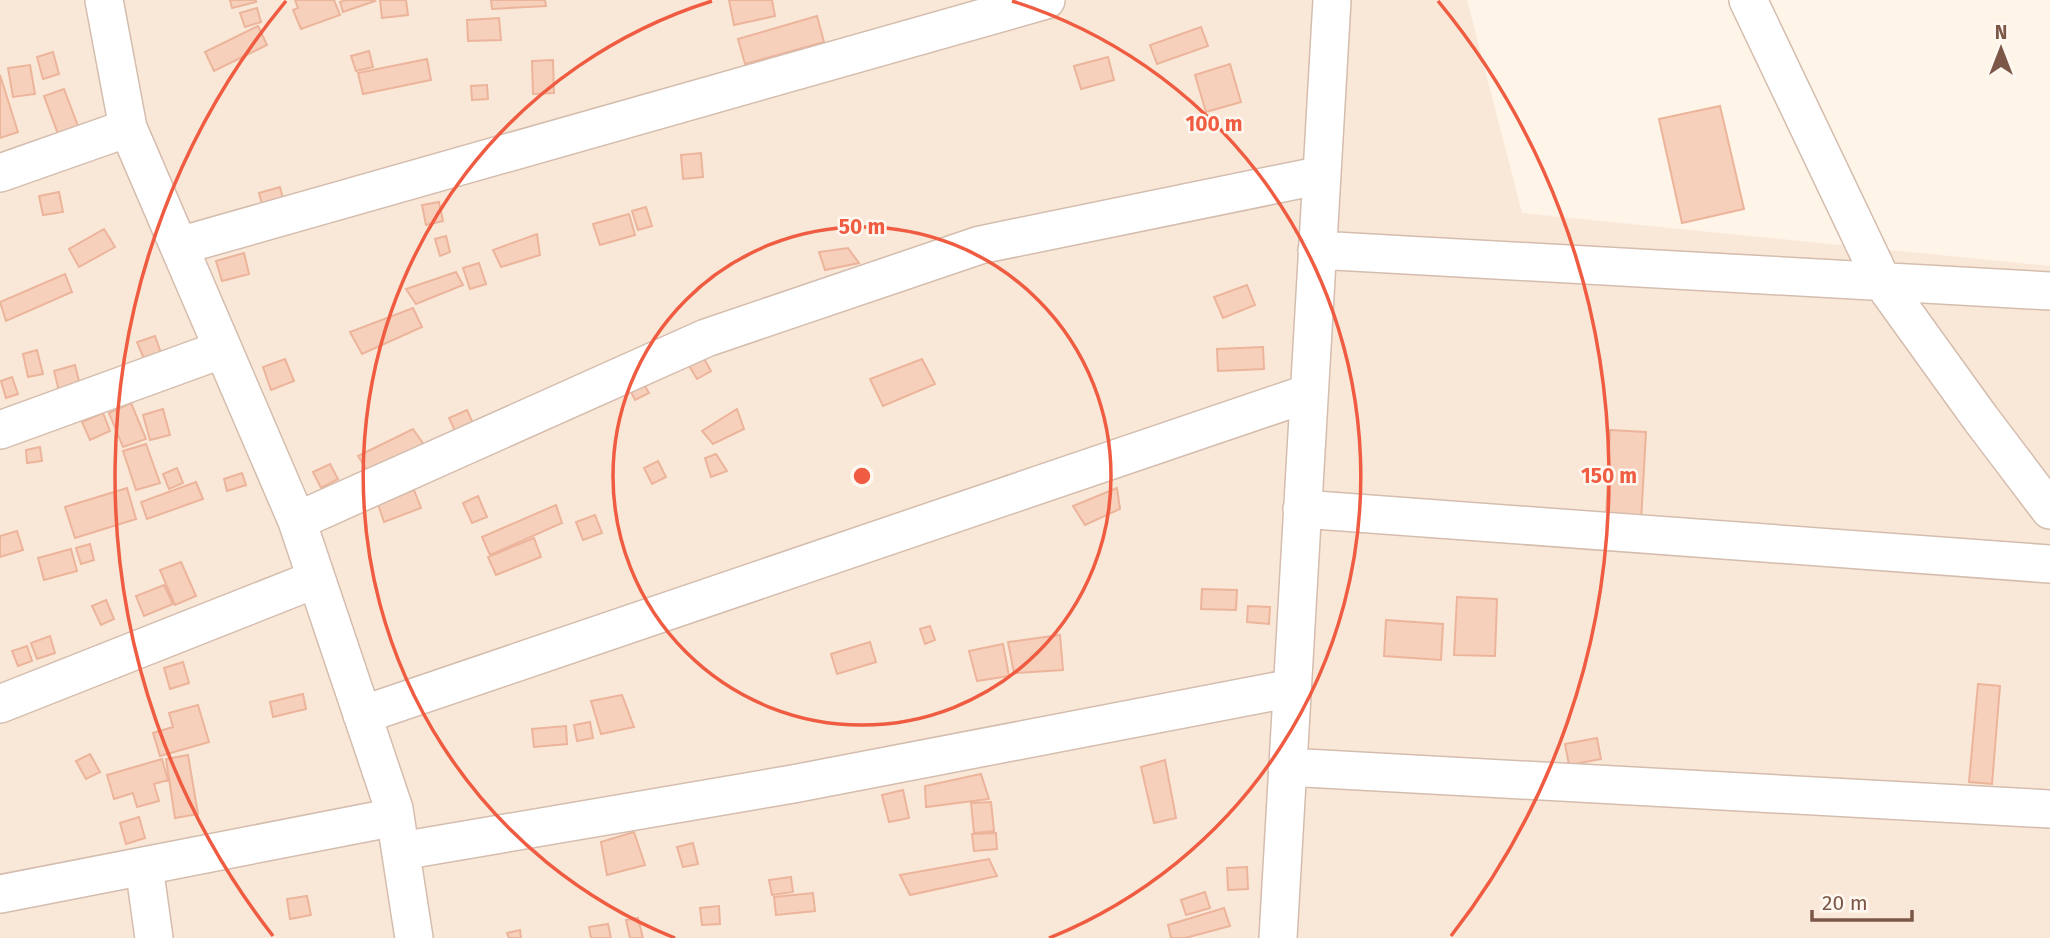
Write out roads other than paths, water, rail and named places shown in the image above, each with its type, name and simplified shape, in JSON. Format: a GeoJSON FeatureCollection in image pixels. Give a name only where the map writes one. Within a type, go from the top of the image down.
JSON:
{"type":"FeatureCollection","features":[{"type":"Feature","properties":{"kind":"street"},"geometry":{"type":"LineString","coordinates":[[104,0],[128,128],[297,521],[362,715],[398,834],[414,938]]}},
{"type":"Feature","properties":{"kind":"street"},"geometry":{"type":"LineString","coordinates":[[179,246],[1046,0]]}},
{"type":"Feature","properties":{"kind":"street"},"geometry":{"type":"LineString","coordinates":[[1278,938],[1332,0]]}},
{"type":"Feature","properties":{"kind":"street"},"geometry":{"type":"LineString","coordinates":[[1748,0],[1883,283],[2050,510]]}},
{"type":"Feature","properties":{"kind":"street"},"geometry":{"type":"LineString","coordinates":[[0,173],[128,128]]}},
{"type":"Feature","properties":{"kind":"street"},"geometry":{"type":"LineString","coordinates":[[297,521],[705,338],[980,245],[1322,175]]}},
{"type":"Feature","properties":{"kind":"street"},"geometry":{"type":"LineString","coordinates":[[1317,250],[2050,291]]}},
{"type":"Feature","properties":{"kind":"street"},"geometry":{"type":"LineString","coordinates":[[0,430],[223,349]]}},
{"type":"Feature","properties":{"kind":"street"},"geometry":{"type":"LineString","coordinates":[[362,715],[1309,393]]}},
{"type":"Feature","properties":{"kind":"street"},"geometry":{"type":"LineString","coordinates":[[1302,509],[2050,564]]}},
{"type":"Feature","properties":{"kind":"street"},"geometry":{"type":"LineString","coordinates":[[0,704],[316,579]]}},
{"type":"Feature","properties":{"kind":"street"},"geometry":{"type":"LineString","coordinates":[[0,894],[145,866],[793,784],[1292,688]]}},
{"type":"Feature","properties":{"kind":"street"},"geometry":{"type":"LineString","coordinates":[[1287,767],[2050,809]]}},
{"type":"Feature","properties":{"kind":"street"},"geometry":{"type":"LineString","coordinates":[[145,866],[153,938]]}}]}
